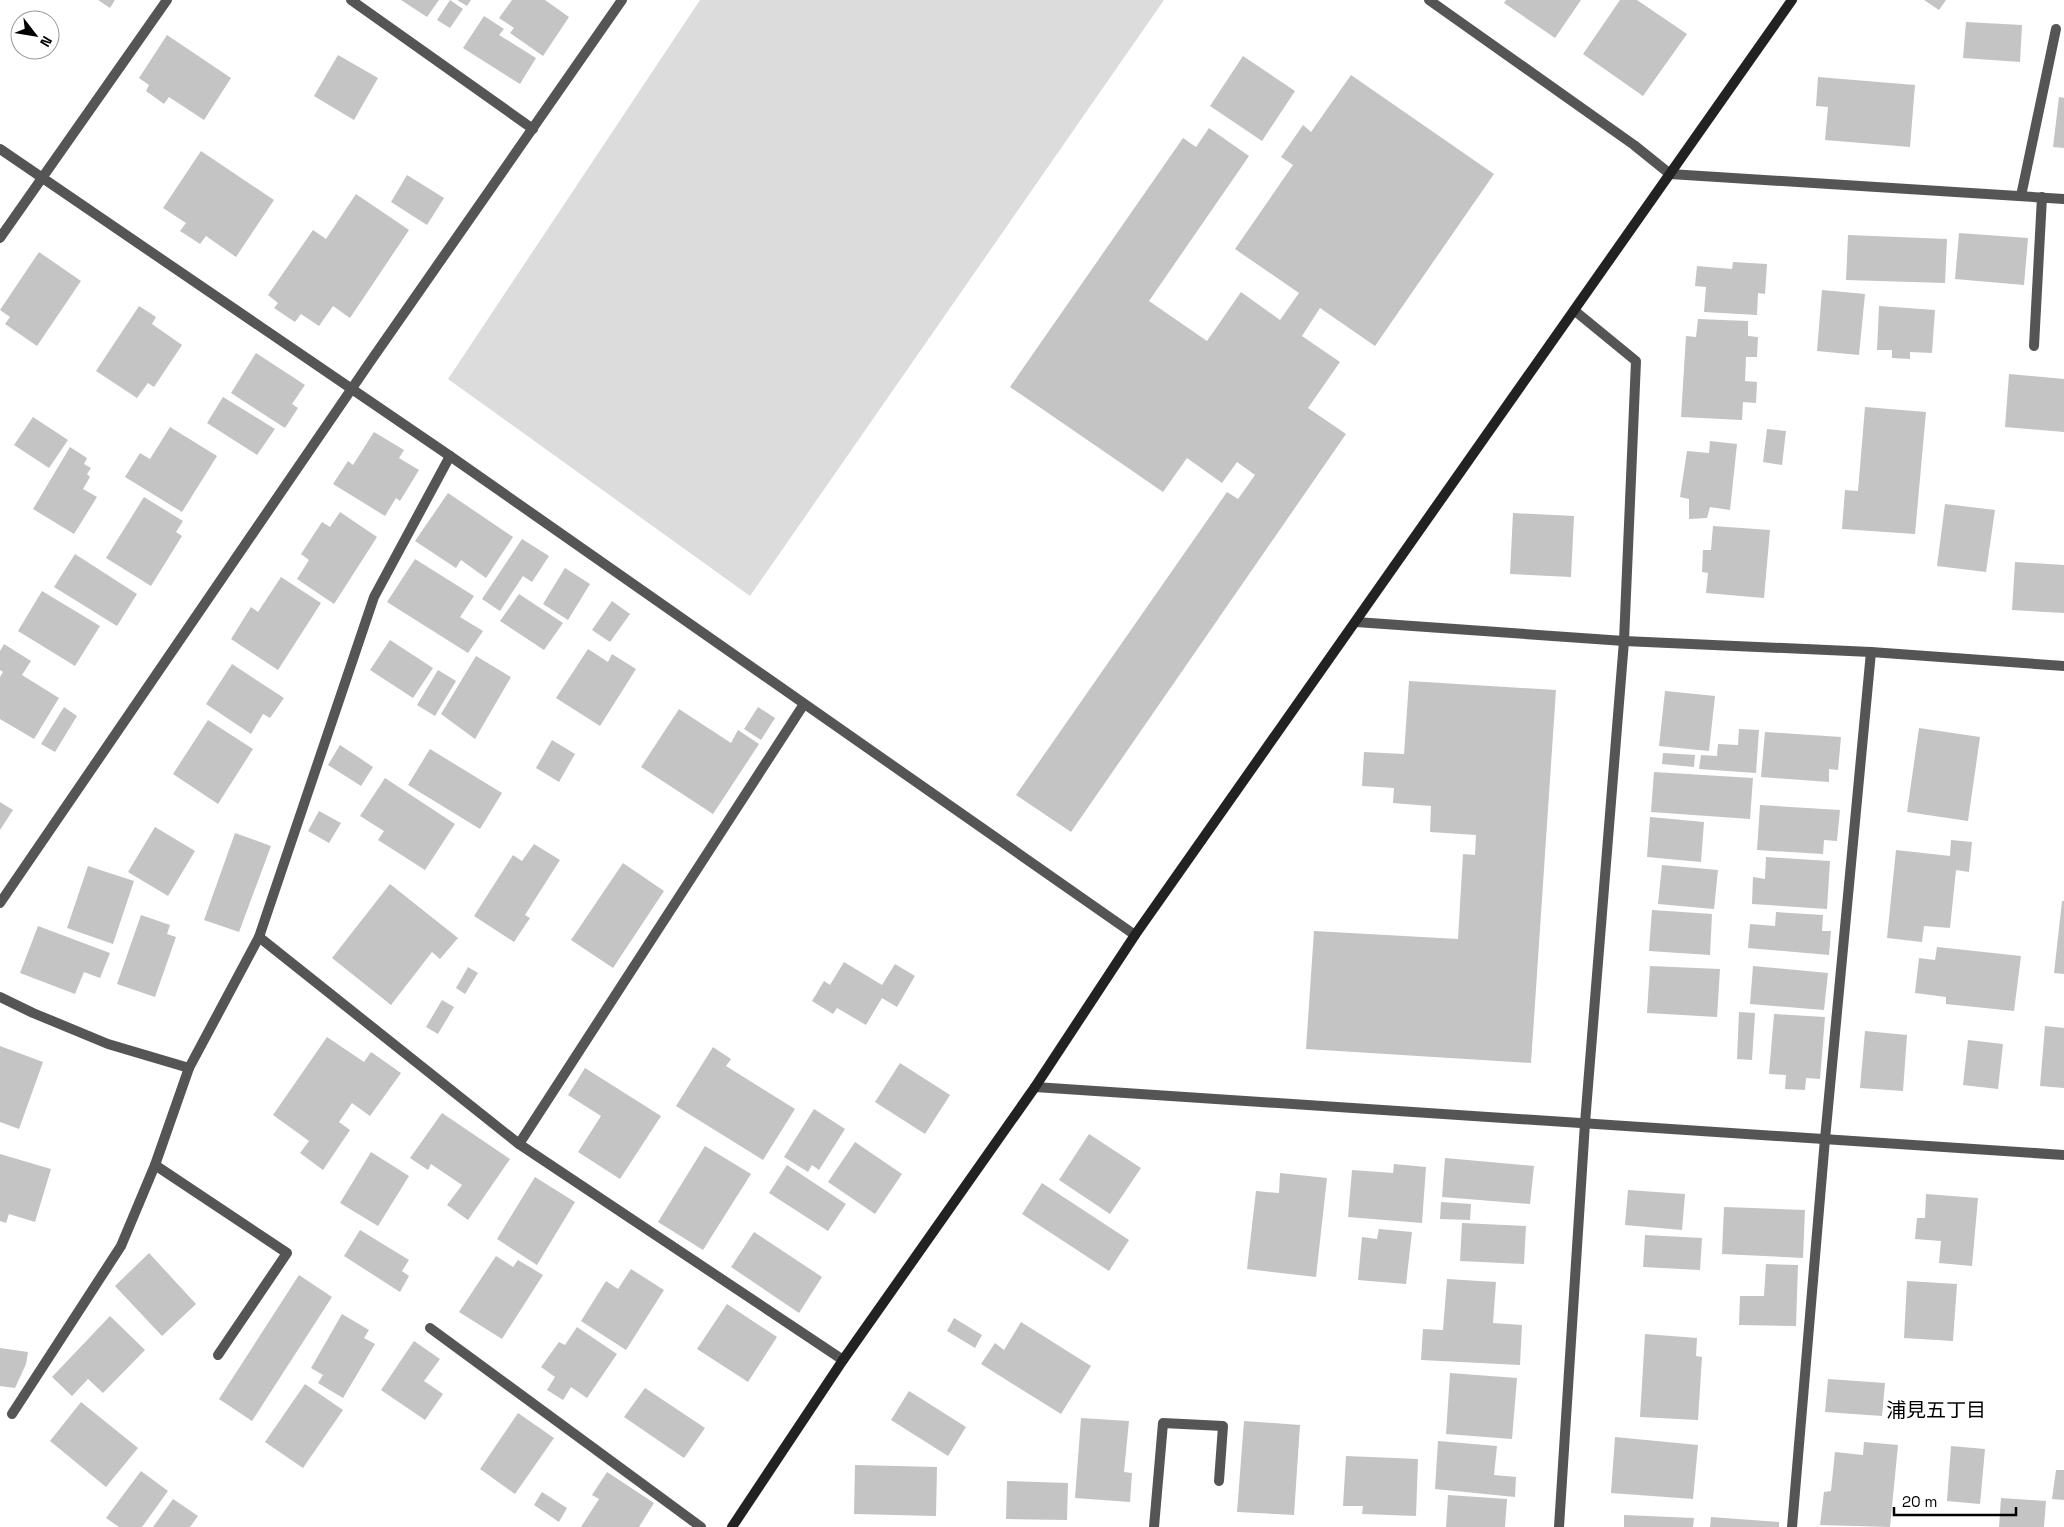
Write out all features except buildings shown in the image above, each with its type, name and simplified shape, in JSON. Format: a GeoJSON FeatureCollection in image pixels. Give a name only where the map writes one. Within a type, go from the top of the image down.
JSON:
{"type":"FeatureCollection","features":[{"type":"Feature","properties":{"kind":"street"},"geometry":{"type":"LineString","coordinates":[[0,238],[167,0]]}},
{"type":"Feature","properties":{"kind":"street"},"geometry":{"type":"LineString","coordinates":[[351,0],[533,129]]}},
{"type":"Feature","properties":{"kind":"street"},"geometry":{"type":"LineString","coordinates":[[0,903],[351,390],[622,0]]}},
{"type":"Feature","properties":{"kind":"street"},"geometry":{"type":"LineString","coordinates":[[1430,0],[1634,145],[1670,174],[2064,199]]}},
{"type":"Feature","properties":{"kind":"street"},"geometry":{"type":"LineString","coordinates":[[732,1527],[843,1360],[1035,1087],[1135,936],[1792,0]]}},
{"type":"Feature","properties":{"kind":"street"},"geometry":{"type":"LineString","coordinates":[[2021,196],[2056,30]]}},
{"type":"Feature","properties":{"kind":"street"},"geometry":{"type":"LineString","coordinates":[[0,149],[450,456],[1135,936]]}},
{"type":"Feature","properties":{"kind":"street"},"geometry":{"type":"LineString","coordinates":[[2034,346],[2042,198]]}},
{"type":"Feature","properties":{"kind":"street"},"geometry":{"type":"LineString","coordinates":[[1559,1527],[1585,1123],[1624,642],[1636,361],[1575,311]]}},
{"type":"Feature","properties":{"kind":"street"},"geometry":{"type":"LineString","coordinates":[[12,1414],[121,1246],[155,1165],[189,1068],[259,936],[374,597],[450,456]]}},
{"type":"Feature","properties":{"kind":"street"},"geometry":{"type":"LineString","coordinates":[[1356,622],[1624,642],[1871,652],[2064,666]]}},
{"type":"Feature","properties":{"kind":"street"},"geometry":{"type":"LineString","coordinates":[[1792,1527],[1825,1139],[1871,652]]}},
{"type":"Feature","properties":{"kind":"street"},"geometry":{"type":"LineString","coordinates":[[519,1144],[804,704]]}},
{"type":"Feature","properties":{"kind":"street"},"geometry":{"type":"LineString","coordinates":[[259,936],[519,1144],[843,1360]]}},
{"type":"Feature","properties":{"kind":"street"},"geometry":{"type":"LineString","coordinates":[[0,996],[33,1013],[108,1044],[189,1068]]}},
{"type":"Feature","properties":{"kind":"street"},"geometry":{"type":"LineString","coordinates":[[1035,1087],[2064,1155]]}},
{"type":"Feature","properties":{"kind":"street"},"geometry":{"type":"LineString","coordinates":[[155,1165],[287,1253],[218,1355]]}},
{"type":"Feature","properties":{"kind":"street"},"geometry":{"type":"LineString","coordinates":[[430,1328],[701,1527]]}},
{"type":"Feature","properties":{"kind":"street"},"geometry":{"type":"LineString","coordinates":[[1154,1527],[1163,1423],[1223,1426],[1219,1482]]}},
{"type":"Feature","properties":{"kind":"shaded area"},"geometry":{"type":"Polygon","coordinates":[[[700,0],[1164,0],[750,596],[448,379],[700,0]]]}},
{"type":"Feature","properties":{"kind":"district","name":"浦見五丁目"},"geometry":{"type":"Point","coordinates":[1936,1410]}}]}
